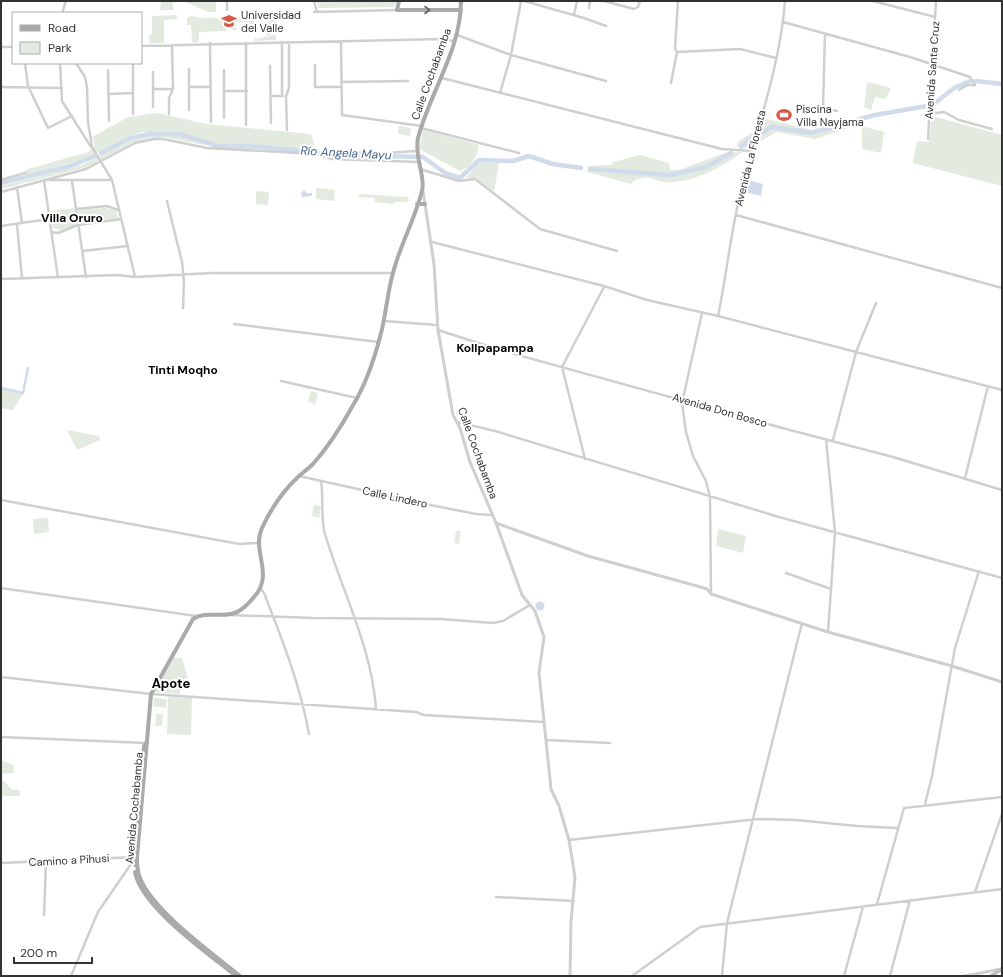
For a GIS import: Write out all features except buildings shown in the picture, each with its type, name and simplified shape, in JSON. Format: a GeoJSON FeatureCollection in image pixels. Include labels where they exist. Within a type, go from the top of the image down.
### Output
{"type":"FeatureCollection","features":[{"type":"Feature","properties":{"kind":"main road"},"geometry":{"type":"LineString","coordinates":[[399,1],[397,10],[461,10]]}},
{"type":"Feature","properties":{"kind":"main road","name":"Calle Cochabamba"},"geometry":{"type":"LineString","coordinates":[[423,189],[417,156],[421,127],[442,78],[457,35],[461,1]]}},
{"type":"Feature","properties":{"kind":"main road"},"geometry":{"type":"LineString","coordinates":[[196,616],[203,614],[230,614],[243,608],[261,589],[263,567],[258,543],[261,529],[288,488],[313,464],[327,445],[357,398],[378,342],[384,321],[393,273],[423,189]]}},
{"type":"Feature","properties":{"kind":"main road"},"geometry":{"type":"LineString","coordinates":[[417,204],[425,204]]}},
{"type":"Feature","properties":{"kind":"main road","name":"Avenida Cochabamba"},"geometry":{"type":"LineString","coordinates":[[196,616],[191,621],[151,694],[147,743],[144,746],[144,771],[136,863],[140,886],[163,915],[236,976]]}},
{"type":"Feature","properties":{"kind":"main road","name":"Avenida Cochabamba"},"geometry":{"type":"LineString","coordinates":[[136,863],[142,883],[165,912],[240,976]]}},
{"type":"Feature","properties":{"kind":"main road"},"geometry":{"type":"LineString","coordinates":[[991,976],[1002,969]]}},
{"type":"Feature","properties":{"kind":"street"},"geometry":{"type":"LineString","coordinates":[[62,12],[66,1]]}},
{"type":"Feature","properties":{"kind":"street"},"geometry":{"type":"LineString","coordinates":[[227,1],[227,10]]}},
{"type":"Feature","properties":{"kind":"street"},"geometry":{"type":"LineString","coordinates":[[314,1],[315,13],[397,10]]}},
{"type":"Feature","properties":{"kind":"street"},"geometry":{"type":"LineString","coordinates":[[500,93],[511,55],[520,1]]}},
{"type":"Feature","properties":{"kind":"street"},"geometry":{"type":"LineString","coordinates":[[524,1],[606,26]]}},
{"type":"Feature","properties":{"kind":"street"},"geometry":{"type":"LineString","coordinates":[[574,15],[577,1]]}},
{"type":"Feature","properties":{"kind":"street"},"geometry":{"type":"LineString","coordinates":[[589,8],[590,1]]}},
{"type":"Feature","properties":{"kind":"street"},"geometry":{"type":"LineString","coordinates":[[604,1],[634,9],[638,7],[640,1]]}},
{"type":"Feature","properties":{"kind":"street"},"geometry":{"type":"LineString","coordinates":[[671,83],[677,52],[675,48],[678,1]]}},
{"type":"Feature","properties":{"kind":"street","name":"Avenida La Floresta"},"geometry":{"type":"LineString","coordinates":[[718,316],[736,216],[784,22],[785,1]]}},
{"type":"Feature","properties":{"kind":"street"},"geometry":{"type":"LineString","coordinates":[[873,1],[935,17]]}},
{"type":"Feature","properties":{"kind":"street","name":"Avenida Santa Cruz"},"geometry":{"type":"LineString","coordinates":[[928,139],[936,1]]}},
{"type":"Feature","properties":{"kind":"street"},"geometry":{"type":"LineString","coordinates":[[784,22],[933,64],[970,77],[975,85],[967,85],[959,90]]}},
{"type":"Feature","properties":{"kind":"street"},"geometry":{"type":"LineString","coordinates":[[824,34],[823,108],[837,111]]}},
{"type":"Feature","properties":{"kind":"street"},"geometry":{"type":"LineString","coordinates":[[457,35],[511,55],[606,81]]}},
{"type":"Feature","properties":{"kind":"street"},"geometry":{"type":"LineString","coordinates":[[142,46],[210,43],[441,39],[454,41]]}},
{"type":"Feature","properties":{"kind":"street"},"geometry":{"type":"LineString","coordinates":[[341,41],[342,115],[421,127],[519,153]]}},
{"type":"Feature","properties":{"kind":"street"},"geometry":{"type":"LineString","coordinates":[[282,42],[284,96],[288,130]]}},
{"type":"Feature","properties":{"kind":"street"},"geometry":{"type":"LineString","coordinates":[[284,96],[289,88],[289,42]]}},
{"type":"Feature","properties":{"kind":"street"},"geometry":{"type":"LineString","coordinates":[[210,43],[211,122]]}},
{"type":"Feature","properties":{"kind":"street"},"geometry":{"type":"LineString","coordinates":[[246,43],[246,126]]}},
{"type":"Feature","properties":{"kind":"street"},"geometry":{"type":"LineString","coordinates":[[169,114],[169,98],[173,89],[172,44]]}},
{"type":"Feature","properties":{"kind":"street"},"geometry":{"type":"LineString","coordinates":[[1,47],[12,47]]}},
{"type":"Feature","properties":{"kind":"street"},"geometry":{"type":"LineString","coordinates":[[677,52],[740,49],[776,58]]}},
{"type":"Feature","properties":{"kind":"street"},"geometry":{"type":"LineString","coordinates":[[25,64],[28,86],[48,128],[72,116]]}},
{"type":"Feature","properties":{"kind":"street"},"geometry":{"type":"LineString","coordinates":[[60,64],[62,101],[112,180],[135,277]]}},
{"type":"Feature","properties":{"kind":"street"},"geometry":{"type":"LineString","coordinates":[[77,64],[85,78],[87,86],[88,122],[92,147]]}},
{"type":"Feature","properties":{"kind":"street"},"geometry":{"type":"LineString","coordinates":[[133,64],[133,114]]}},
{"type":"Feature","properties":{"kind":"street"},"geometry":{"type":"LineString","coordinates":[[315,65],[315,87],[342,87]]}},
{"type":"Feature","properties":{"kind":"street"},"geometry":{"type":"LineString","coordinates":[[270,66],[271,123]]}},
{"type":"Feature","properties":{"kind":"street"},"geometry":{"type":"LineString","coordinates":[[189,69],[189,110]]}},
{"type":"Feature","properties":{"kind":"street"},"geometry":{"type":"LineString","coordinates":[[108,70],[109,121]]}},
{"type":"Feature","properties":{"kind":"street"},"geometry":{"type":"LineString","coordinates":[[224,70],[224,118]]}},
{"type":"Feature","properties":{"kind":"street"},"geometry":{"type":"LineString","coordinates":[[153,72],[153,107]]}},
{"type":"Feature","properties":{"kind":"street"},"geometry":{"type":"LineString","coordinates":[[442,78],[722,149],[752,151]]}},
{"type":"Feature","properties":{"kind":"street"},"geometry":{"type":"LineString","coordinates":[[342,82],[408,81]]}},
{"type":"Feature","properties":{"kind":"street"},"geometry":{"type":"LineString","coordinates":[[1,87],[28,86],[62,88]]}},
{"type":"Feature","properties":{"kind":"street"},"geometry":{"type":"LineString","coordinates":[[189,87],[210,87]]}},
{"type":"Feature","properties":{"kind":"street"},"geometry":{"type":"LineString","coordinates":[[153,89],[173,89]]}},
{"type":"Feature","properties":{"kind":"street"},"geometry":{"type":"LineString","coordinates":[[224,91],[247,91]]}},
{"type":"Feature","properties":{"kind":"street"},"geometry":{"type":"LineString","coordinates":[[108,94],[133,93]]}},
{"type":"Feature","properties":{"kind":"street"},"geometry":{"type":"LineString","coordinates":[[270,96],[284,96]]}},
{"type":"Feature","properties":{"kind":"street"},"geometry":{"type":"LineString","coordinates":[[929,114],[944,112],[959,120],[992,129]]}},
{"type":"Feature","properties":{"kind":"street"},"geometry":{"type":"LineString","coordinates":[[1,192],[86,169],[135,143],[162,139],[207,148],[317,154],[332,159],[417,156]]}},
{"type":"Feature","properties":{"kind":"street"},"geometry":{"type":"LineString","coordinates":[[338,152],[385,153],[417,156]]}},
{"type":"Feature","properties":{"kind":"street"},"geometry":{"type":"LineString","coordinates":[[419,169],[459,181],[475,179],[540,229],[617,251]]}},
{"type":"Feature","properties":{"kind":"street"},"geometry":{"type":"LineString","coordinates":[[1,180],[26,173]]}},
{"type":"Feature","properties":{"kind":"street"},"geometry":{"type":"LineString","coordinates":[[44,180],[112,180]]}},
{"type":"Feature","properties":{"kind":"street"},"geometry":{"type":"LineString","coordinates":[[44,180],[58,278]]}},
{"type":"Feature","properties":{"kind":"street"},"geometry":{"type":"LineString","coordinates":[[72,181],[86,277]]}},
{"type":"Feature","properties":{"kind":"street"},"geometry":{"type":"LineString","coordinates":[[17,187],[22,223]]}},
{"type":"Feature","properties":{"kind":"street","name":"Calle Cochabamba"},"geometry":{"type":"LineString","coordinates":[[423,189],[432,242],[436,285],[437,325],[453,415],[457,422],[470,462],[496,523],[522,595],[538,615],[544,637],[539,673],[551,789],[559,806],[569,840],[575,877],[571,922],[570,976]]}},
{"type":"Feature","properties":{"kind":"street"},"geometry":{"type":"LineString","coordinates":[[168,200],[184,275],[183,308]]}},
{"type":"Feature","properties":{"kind":"street"},"geometry":{"type":"LineString","coordinates":[[76,209],[107,206],[118,210]]}},
{"type":"Feature","properties":{"kind":"street"},"geometry":{"type":"LineString","coordinates":[[736,216],[1002,288]]}},
{"type":"Feature","properties":{"kind":"street"},"geometry":{"type":"LineString","coordinates":[[1,226],[49,219]]}},
{"type":"Feature","properties":{"kind":"street"},"geometry":{"type":"LineString","coordinates":[[51,232],[58,233],[78,225],[121,219]]}},
{"type":"Feature","properties":{"kind":"street"},"geometry":{"type":"LineString","coordinates":[[17,224],[22,279]]}},
{"type":"Feature","properties":{"kind":"street"},"geometry":{"type":"LineString","coordinates":[[432,242],[604,286],[647,300],[718,316],[1002,390]]}},
{"type":"Feature","properties":{"kind":"street"},"geometry":{"type":"LineString","coordinates":[[82,251],[128,246]]}},
{"type":"Feature","properties":{"kind":"street"},"geometry":{"type":"LineString","coordinates":[[1,279],[118,275],[135,277],[212,273],[393,273]]}},
{"type":"Feature","properties":{"kind":"street"},"geometry":{"type":"LineString","coordinates":[[585,459],[562,367],[604,286]]}},
{"type":"Feature","properties":{"kind":"street"},"geometry":{"type":"LineString","coordinates":[[833,440],[856,352],[876,303]]}},
{"type":"Feature","properties":{"kind":"street"},"geometry":{"type":"LineString","coordinates":[[702,313],[682,399],[686,432],[694,456],[706,481],[710,497],[711,594]]}},
{"type":"Feature","properties":{"kind":"street"},"geometry":{"type":"LineString","coordinates":[[384,321],[437,325]]}},
{"type":"Feature","properties":{"kind":"street"},"geometry":{"type":"LineString","coordinates":[[234,324],[378,342]]}},
{"type":"Feature","properties":{"kind":"street","name":"Avenida Don Bosco"},"geometry":{"type":"LineString","coordinates":[[438,330],[500,350],[682,399],[826,440],[833,440],[1002,490]]}},
{"type":"Feature","properties":{"kind":"street"},"geometry":{"type":"LineString","coordinates":[[281,381],[357,398]]}},
{"type":"Feature","properties":{"kind":"street"},"geometry":{"type":"LineString","coordinates":[[965,478],[988,386]]}},
{"type":"Feature","properties":{"kind":"street"},"geometry":{"type":"LineString","coordinates":[[457,422],[495,431],[710,497],[1002,578]]}},
{"type":"Feature","properties":{"kind":"street"},"geometry":{"type":"LineString","coordinates":[[826,440],[835,532],[828,632]]}},
{"type":"Feature","properties":{"kind":"street","name":"Calle Lindero"},"geometry":{"type":"LineString","coordinates":[[299,476],[321,482],[476,514],[492,515]]}},
{"type":"Feature","properties":{"kind":"street"},"geometry":{"type":"LineString","coordinates":[[321,482],[324,532],[355,619],[373,689],[376,709]]}},
{"type":"Feature","properties":{"kind":"street"},"geometry":{"type":"LineString","coordinates":[[1,500],[239,544],[258,543]]}},
{"type":"Feature","properties":{"kind":"street"},"geometry":{"type":"LineString","coordinates":[[496,523],[588,556],[702,588],[711,594],[828,632],[952,666],[1002,682]]}},
{"type":"Feature","properties":{"kind":"street"},"geometry":{"type":"LineString","coordinates":[[925,804],[932,776],[952,666],[963,620],[979,571]]}},
{"type":"Feature","properties":{"kind":"street"},"geometry":{"type":"LineString","coordinates":[[786,573],[831,589]]}},
{"type":"Feature","properties":{"kind":"street"},"geometry":{"type":"LineString","coordinates":[[1,588],[196,616]]}},
{"type":"Feature","properties":{"kind":"street"},"geometry":{"type":"LineString","coordinates":[[261,589],[264,593],[292,666],[304,705],[309,734]]}},
{"type":"Feature","properties":{"kind":"street"},"geometry":{"type":"LineString","coordinates":[[230,614],[355,619],[441,619],[493,623],[503,621],[530,605]]}},
{"type":"Feature","properties":{"kind":"street"},"geometry":{"type":"LineString","coordinates":[[722,976],[727,923],[754,820],[771,742],[802,623]]}},
{"type":"Feature","properties":{"kind":"street"},"geometry":{"type":"LineString","coordinates":[[1,677],[151,694],[416,712],[424,715],[544,722]]}},
{"type":"Feature","properties":{"kind":"street"},"geometry":{"type":"LineString","coordinates":[[1,737],[147,743]]}},
{"type":"Feature","properties":{"kind":"street"},"geometry":{"type":"LineString","coordinates":[[546,740],[610,743]]}},
{"type":"Feature","properties":{"kind":"street"},"geometry":{"type":"LineString","coordinates":[[877,904],[897,828],[904,808],[925,804],[1002,797]]}},
{"type":"Feature","properties":{"kind":"street"},"geometry":{"type":"LineString","coordinates":[[975,892],[1002,814]]}},
{"type":"Feature","properties":{"kind":"street"},"geometry":{"type":"LineString","coordinates":[[569,840],[754,820],[796,820],[897,828]]}},
{"type":"Feature","properties":{"kind":"street","name":"Camino a Pihusi"},"geometry":{"type":"LineString","coordinates":[[1,863],[136,857]]}},
{"type":"Feature","properties":{"kind":"street"},"geometry":{"type":"LineString","coordinates":[[44,914],[46,862]]}},
{"type":"Feature","properties":{"kind":"street"},"geometry":{"type":"LineString","coordinates":[[71,976],[98,912],[131,864],[136,863]]}},
{"type":"Feature","properties":{"kind":"street"},"geometry":{"type":"LineString","coordinates":[[632,976],[700,927],[1002,889]]}},
{"type":"Feature","properties":{"kind":"street"},"geometry":{"type":"LineString","coordinates":[[496,897],[574,901]]}},
{"type":"Feature","properties":{"kind":"street"},"geometry":{"type":"LineString","coordinates":[[890,976],[910,900]]}},
{"type":"Feature","properties":{"kind":"street"},"geometry":{"type":"LineString","coordinates":[[844,976],[863,906]]}},
{"type":"Feature","properties":{"kind":"street"},"geometry":{"type":"LineString","coordinates":[[965,976],[1002,969]]}},
{"type":"Feature","properties":{"kind":"green space"},"geometry":{"type":"Polygon","coordinates":[[[172,1],[174,10],[160,10],[161,2],[172,1]]]}},
{"type":"Feature","properties":{"kind":"green space"},"geometry":{"type":"Polygon","coordinates":[[[183,1],[216,1],[216,12],[208,12],[183,1]]]}},
{"type":"Feature","properties":{"kind":"green space"},"geometry":{"type":"Polygon","coordinates":[[[317,1],[396,1],[395,6],[393,7],[318,8],[317,1]]]}},
{"type":"Feature","properties":{"kind":"green space"},"geometry":{"type":"Polygon","coordinates":[[[177,15],[177,19],[164,20],[164,43],[149,43],[149,36],[152,33],[152,16],[177,15]]]}},
{"type":"Feature","properties":{"kind":"green space"},"geometry":{"type":"Polygon","coordinates":[[[191,16],[202,18],[273,16],[273,20],[276,20],[276,33],[266,36],[266,28],[269,28],[269,20],[254,20],[254,30],[247,30],[247,22],[236,22],[236,31],[227,27],[226,31],[199,32],[199,42],[192,42],[191,25],[187,25],[187,18],[191,16]]]}},
{"type":"Feature","properties":{"kind":"green space"},"geometry":{"type":"Polygon","coordinates":[[[276,35],[276,40],[254,41],[254,39],[276,35]]]}},
{"type":"Feature","properties":{"kind":"green space"},"geometry":{"type":"Polygon","coordinates":[[[867,82],[891,88],[886,99],[875,97],[871,110],[864,107],[867,82]]]}},
{"type":"Feature","properties":{"kind":"green space"},"geometry":{"type":"Polygon","coordinates":[[[157,113],[207,124],[311,134],[316,150],[224,145],[211,143],[179,132],[142,132],[129,136],[83,160],[52,168],[34,175],[25,175],[25,170],[88,152],[95,146],[92,137],[128,117],[157,113]]]}},
{"type":"Feature","properties":{"kind":"green space"},"geometry":{"type":"Polygon","coordinates":[[[932,116],[1002,135],[1002,186],[913,163],[917,141],[929,142],[932,116]]]}},
{"type":"Feature","properties":{"kind":"green space"},"geometry":{"type":"Polygon","coordinates":[[[763,118],[812,130],[853,118],[848,128],[815,139],[777,132],[756,144],[763,118]]]}},
{"type":"Feature","properties":{"kind":"green space"},"geometry":{"type":"Polygon","coordinates":[[[399,126],[411,128],[410,136],[398,134],[399,126]]]}},
{"type":"Feature","properties":{"kind":"green space"},"geometry":{"type":"Polygon","coordinates":[[[862,126],[884,132],[881,153],[862,149],[862,126]]]}},
{"type":"Feature","properties":{"kind":"green space"},"geometry":{"type":"Polygon","coordinates":[[[423,130],[479,145],[477,155],[468,167],[460,171],[419,149],[423,130]]]}},
{"type":"Feature","properties":{"kind":"green space"},"geometry":{"type":"Polygon","coordinates":[[[755,131],[752,145],[746,148],[736,146],[740,140],[755,131]]]}},
{"type":"Feature","properties":{"kind":"green space"},"geometry":{"type":"Polygon","coordinates":[[[150,136],[178,136],[209,146],[164,137],[134,142],[87,167],[1,189],[1,186],[80,166],[129,141],[150,136]]]}},
{"type":"Feature","properties":{"kind":"green space"},"geometry":{"type":"Polygon","coordinates":[[[742,152],[705,174],[684,181],[662,182],[647,178],[635,180],[631,184],[587,172],[589,166],[611,165],[613,162],[640,155],[669,163],[670,170],[679,170],[725,153],[742,152]]]}},
{"type":"Feature","properties":{"kind":"green space"},"geometry":{"type":"Polygon","coordinates":[[[478,163],[499,163],[494,192],[476,178],[466,178],[478,163]]]}},
{"type":"Feature","properties":{"kind":"green space"},"geometry":{"type":"Polygon","coordinates":[[[316,188],[335,190],[334,201],[316,199],[316,188]]]}},
{"type":"Feature","properties":{"kind":"green space"},"geometry":{"type":"Polygon","coordinates":[[[256,191],[269,192],[268,205],[256,204],[256,191]]]}},
{"type":"Feature","properties":{"kind":"green space"},"geometry":{"type":"Polygon","coordinates":[[[360,194],[407,197],[409,199],[408,202],[395,202],[393,204],[375,202],[375,198],[357,197],[360,194]]]}},
{"type":"Feature","properties":{"kind":"green space"},"geometry":{"type":"Polygon","coordinates":[[[74,208],[77,225],[61,230],[53,228],[51,211],[74,208]]]}},
{"type":"Feature","properties":{"kind":"green space"},"geometry":{"type":"Polygon","coordinates":[[[106,208],[116,211],[118,218],[79,223],[78,210],[106,208]]]}},
{"type":"Feature","properties":{"kind":"green space"},"geometry":{"type":"Polygon","coordinates":[[[1,388],[23,394],[13,410],[1,408],[1,388]]]}},
{"type":"Feature","properties":{"kind":"green space"},"geometry":{"type":"Polygon","coordinates":[[[311,391],[318,393],[315,404],[308,402],[311,391]]]}},
{"type":"Feature","properties":{"kind":"green space"},"geometry":{"type":"Polygon","coordinates":[[[67,430],[99,436],[100,440],[77,450],[67,430]]]}},
{"type":"Feature","properties":{"kind":"green space"},"geometry":{"type":"Polygon","coordinates":[[[314,505],[321,506],[319,518],[312,516],[314,505]]]}},
{"type":"Feature","properties":{"kind":"green space"},"geometry":{"type":"Polygon","coordinates":[[[48,518],[49,532],[34,534],[33,519],[48,518]]]}},
{"type":"Feature","properties":{"kind":"green space"},"geometry":{"type":"Polygon","coordinates":[[[718,529],[746,536],[743,553],[716,546],[718,529]]]}},
{"type":"Feature","properties":{"kind":"green space"},"geometry":{"type":"Polygon","coordinates":[[[456,531],[461,531],[459,544],[454,543],[456,531]]]}},
{"type":"Feature","properties":{"kind":"green space"},"geometry":{"type":"Polygon","coordinates":[[[172,657],[182,658],[188,678],[180,680],[180,694],[153,692],[172,657]]]}},
{"type":"Feature","properties":{"kind":"green space"},"geometry":{"type":"Polygon","coordinates":[[[168,697],[192,698],[191,735],[167,734],[168,697]]]}},
{"type":"Feature","properties":{"kind":"green space"},"geometry":{"type":"Polygon","coordinates":[[[154,698],[167,699],[166,708],[153,706],[154,698]]]}},
{"type":"Feature","properties":{"kind":"green space"},"geometry":{"type":"Polygon","coordinates":[[[156,714],[163,714],[162,726],[155,726],[156,714]]]}},
{"type":"Feature","properties":{"kind":"green space"},"geometry":{"type":"Polygon","coordinates":[[[1,760],[13,765],[14,773],[1,774],[1,760]]]}},
{"type":"Feature","properties":{"kind":"green space"},"geometry":{"type":"Polygon","coordinates":[[[1,778],[12,790],[19,790],[20,796],[3,796],[1,794],[1,778]]]}},
{"type":"Feature","properties":{"kind":"water"},"geometry":{"type":"Polygon","coordinates":[[[747,180],[763,184],[761,196],[744,192],[747,180]]]}},
{"type":"Feature","properties":{"kind":"water"},"geometry":{"type":"Polygon","coordinates":[[[304,190],[307,193],[312,193],[312,196],[302,197],[301,193],[304,190]]]}},
{"type":"Feature","properties":{"kind":"water"},"geometry":{"type":"Polygon","coordinates":[[[540,601],[545,606],[540,611],[535,606],[540,601]]]}},
{"type":"Feature","properties":{"kind":"waterway","name":"Río Angela Mayu"},"geometry":{"type":"LineString","coordinates":[[934,104],[954,88],[970,81]]}},
{"type":"Feature","properties":{"kind":"waterway","name":"Río Angela Mayu"},"geometry":{"type":"LineString","coordinates":[[976,81],[1002,84]]}},
{"type":"Feature","properties":{"kind":"waterway","name":"Río Angela Mayu"},"geometry":{"type":"LineString","coordinates":[[760,134],[772,127],[811,133],[875,115],[927,106]]}},
{"type":"Feature","properties":{"kind":"waterway","name":"Río Angela Mayu"},"geometry":{"type":"LineString","coordinates":[[101,153],[130,138],[150,134],[179,134],[218,146],[263,147],[339,155],[423,157],[445,173],[460,178],[479,160],[513,161],[529,156],[553,164],[581,168]]}},
{"type":"Feature","properties":{"kind":"waterway","name":"Río Angela Mayu"},"geometry":{"type":"LineString","coordinates":[[741,147],[749,140]]}},
{"type":"Feature","properties":{"kind":"waterway","name":"Río Angela Mayu"},"geometry":{"type":"LineString","coordinates":[[590,169],[670,175],[706,167],[731,153]]}},
{"type":"Feature","properties":{"kind":"waterway","name":"Río Angela Mayu"},"geometry":{"type":"LineString","coordinates":[[1,183],[71,166],[95,156]]}},
{"type":"Feature","properties":{"kind":"waterway"},"geometry":{"type":"LineString","coordinates":[[1,388],[23,393],[28,368]]}},
{"type":"Feature","properties":{"kind":"place","name":"Universidad del Valle"},"geometry":{"type":"Point","coordinates":[229,21]}},
{"type":"Feature","properties":{"kind":"place","name":"Piscina Villa Nayjama"},"geometry":{"type":"Point","coordinates":[784,115]}},
{"type":"Feature","properties":{"kind":"district","name":"Villa Oruro"},"geometry":{"type":"Point","coordinates":[72,218]}},
{"type":"Feature","properties":{"kind":"district","name":"Kollpapampa"},"geometry":{"type":"Point","coordinates":[495,348]}},
{"type":"Feature","properties":{"kind":"district","name":"Tinti Moqho"},"geometry":{"type":"Point","coordinates":[183,370]}},
{"type":"Feature","properties":{"kind":"district","name":"Apote"},"geometry":{"type":"Point","coordinates":[171,683]}}]}
